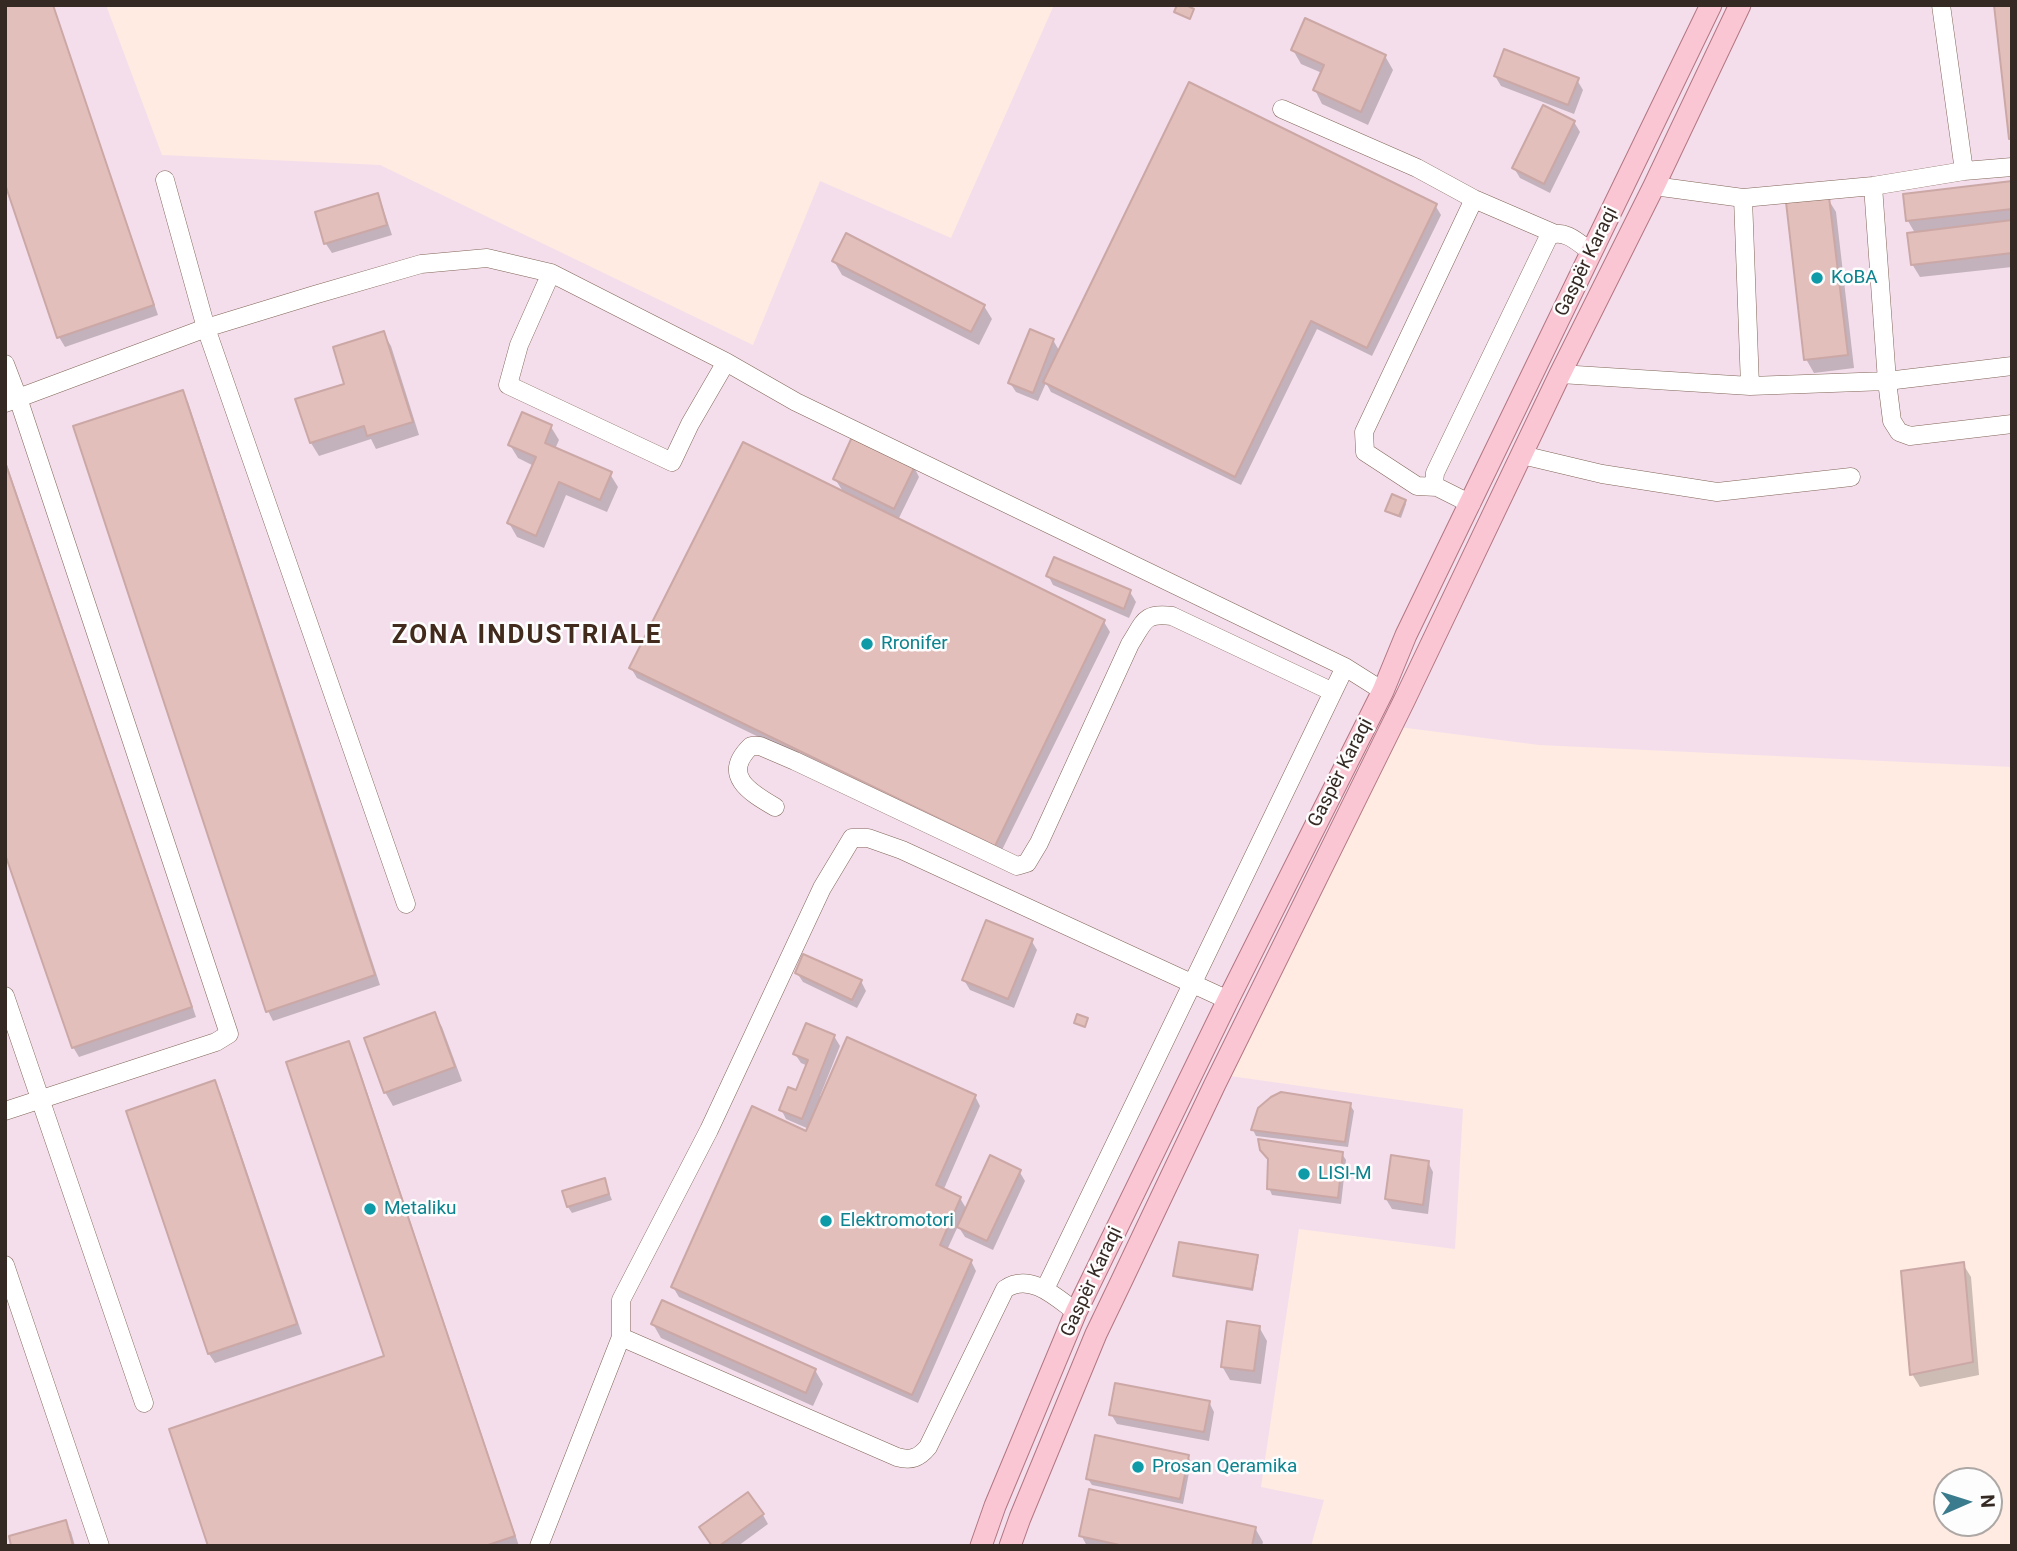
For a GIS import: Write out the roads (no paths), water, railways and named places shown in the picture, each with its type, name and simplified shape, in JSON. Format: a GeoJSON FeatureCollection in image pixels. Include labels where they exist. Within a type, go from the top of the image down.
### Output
{"type":"FeatureCollection","features":[{"type":"Feature","properties":{"kind":"main road","name":"Gaspër Karaqi"},"geometry":{"type":"LineString","coordinates":[[981,1546],[1076,1312],[1383,691],[1406,635],[1712,5]]}},
{"type":"Feature","properties":{"kind":"main road","name":"Gaspër Karaqi"},"geometry":{"type":"LineString","coordinates":[[1010,1546],[1096,1335],[1121,1282],[1740,5]]}},
{"type":"Feature","properties":{"kind":"street"},"geometry":{"type":"LineString","coordinates":[[1941,5],[1964,171]]}},
{"type":"Feature","properties":{"kind":"street"},"geometry":{"type":"LineString","coordinates":[[1282,109],[1417,168],[1474,199],[1553,233],[1562,233],[1591,251]]}},
{"type":"Feature","properties":{"kind":"street"},"geometry":{"type":"LineString","coordinates":[[1654,186],[1743,198],[1873,186],[1964,171],[2012,167]]}},
{"type":"Feature","properties":{"kind":"street"},"geometry":{"type":"LineString","coordinates":[[165,180],[206,327],[406,904]]}},
{"type":"Feature","properties":{"kind":"street"},"geometry":{"type":"LineString","coordinates":[[1873,186],[1892,421],[1899,432],[1910,436],[2012,424]]}},
{"type":"Feature","properties":{"kind":"street"},"geometry":{"type":"LineString","coordinates":[[1743,198],[1750,386]]}},
{"type":"Feature","properties":{"kind":"street"},"geometry":{"type":"LineString","coordinates":[[1471,504],[1437,487],[1418,486],[1365,452],[1364,432],[1474,199]]}},
{"type":"Feature","properties":{"kind":"street"},"geometry":{"type":"LineString","coordinates":[[1437,487],[1434,483],[1435,473],[1547,240],[1553,233]]}},
{"type":"Feature","properties":{"kind":"street"},"geometry":{"type":"LineString","coordinates":[[12,400],[206,327],[421,264],[487,258],[551,273],[726,362],[796,402],[1345,667],[1383,691]]}},
{"type":"Feature","properties":{"kind":"street"},"geometry":{"type":"LineString","coordinates":[[551,273],[519,345],[508,385],[672,462],[690,424],[726,362]]}},
{"type":"Feature","properties":{"kind":"street"},"geometry":{"type":"LineString","coordinates":[[5,364],[12,400],[229,1034],[216,1042],[5,1111]]}},
{"type":"Feature","properties":{"kind":"street"},"geometry":{"type":"LineString","coordinates":[[1560,374],[1750,386],[1887,381],[2012,366]]}},
{"type":"Feature","properties":{"kind":"street"},"geometry":{"type":"LineString","coordinates":[[1522,455],[1602,474],[1717,492],[1851,477]]}},
{"type":"Feature","properties":{"kind":"street"},"geometry":{"type":"LineString","coordinates":[[775,807],[757,797],[740,780],[736,769],[743,754],[751,746],[760,746],[795,761],[1017,866],[1027,863],[1039,843],[1130,644],[1147,618],[1157,614],[1171,616],[1333,692]]}},
{"type":"Feature","properties":{"kind":"street"},"geometry":{"type":"LineString","coordinates":[[1045,1289],[1345,667]]}},
{"type":"Feature","properties":{"kind":"street"},"geometry":{"type":"LineString","coordinates":[[540,1546],[621,1337],[621,1300],[709,1130],[822,888],[852,838],[868,838],[902,850],[1228,1000]]}},
{"type":"Feature","properties":{"kind":"street"},"geometry":{"type":"LineString","coordinates":[[5,996],[144,1403]]}},
{"type":"Feature","properties":{"kind":"street"},"geometry":{"type":"LineString","coordinates":[[5,1265],[100,1546]]}},
{"type":"Feature","properties":{"kind":"street"},"geometry":{"type":"LineString","coordinates":[[621,1337],[906,1460],[923,1454],[928,1447],[1005,1289],[1019,1282],[1027,1283],[1045,1289],[1076,1312]]}},
{"type":"Feature","properties":{"kind":"place","name":"KoBA"},"geometry":{"type":"Point","coordinates":[1817,278]}},
{"type":"Feature","properties":{"kind":"place","name":"Rronifer"},"geometry":{"type":"Point","coordinates":[867,644]}},
{"type":"Feature","properties":{"kind":"place","name":"LISI-M"},"geometry":{"type":"Point","coordinates":[1304,1174]}},
{"type":"Feature","properties":{"kind":"place","name":"Metaliku"},"geometry":{"type":"Point","coordinates":[370,1209]}},
{"type":"Feature","properties":{"kind":"place","name":"Elektromotori"},"geometry":{"type":"Point","coordinates":[826,1221]}},
{"type":"Feature","properties":{"kind":"place","name":"Prosan Qeramika"},"geometry":{"type":"Point","coordinates":[1138,1467]}},
{"type":"Feature","properties":{"kind":"district","name":"ZONA INDUSTRIALE"},"geometry":{"type":"Point","coordinates":[527,636]}}]}
